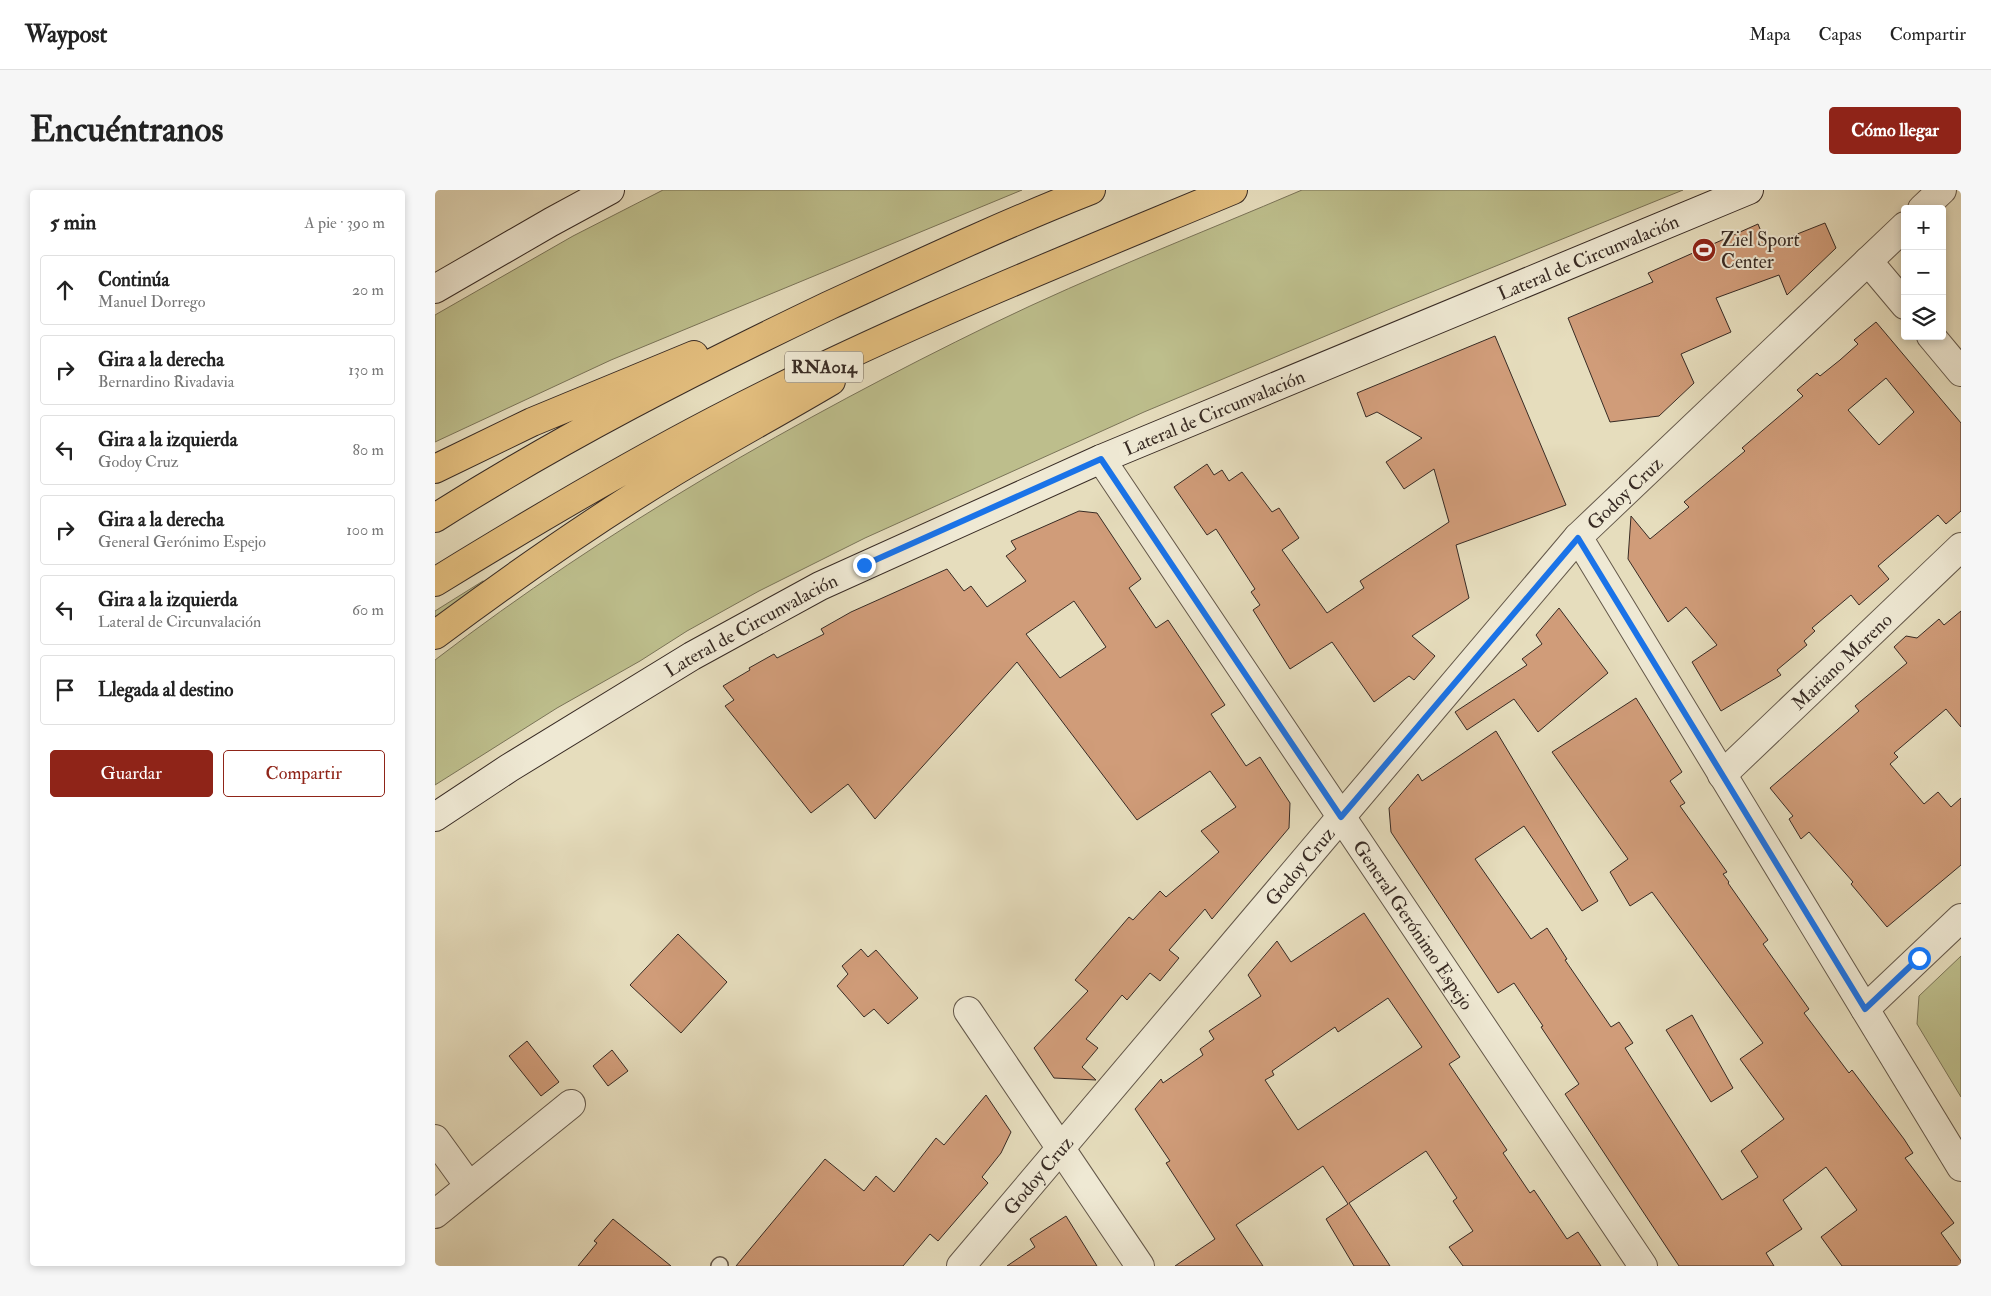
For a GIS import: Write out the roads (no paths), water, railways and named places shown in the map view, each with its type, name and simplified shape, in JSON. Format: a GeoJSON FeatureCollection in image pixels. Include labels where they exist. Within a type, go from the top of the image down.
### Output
{"type":"FeatureCollection","features":[{"type":"Feature","properties":{"kind":"highway","name":"RNA014"},"geometry":{"type":"LineString","coordinates":[[435,518],[531,460],[721,358],[895,275],[1091,190]]}},
{"type":"Feature","properties":{"kind":"highway","name":"RNA014"},"geometry":{"type":"LineString","coordinates":[[435,582],[564,504],[672,443],[796,380],[960,304],[1233,190]]}},
{"type":"Feature","properties":{"kind":"highway"},"geometry":{"type":"LineString","coordinates":[[435,469],[532,422],[646,374],[895,275]]}},
{"type":"Feature","properties":{"kind":"highway"},"geometry":{"type":"LineString","coordinates":[[435,635],[477,603],[581,531],[644,491],[960,304]]}},
{"type":"Feature","properties":{"kind":"street"},"geometry":{"type":"LineString","coordinates":[[435,288],[610,190]]}},
{"type":"Feature","properties":{"kind":"street","name":"Lateral de Circunvalación"},"geometry":{"type":"LineString","coordinates":[[435,817],[580,724],[692,656],[846,574],[1101,459],[1749,190]]}},
{"type":"Feature","properties":{"kind":"street"},"geometry":{"type":"LineString","coordinates":[[1927,205],[1942,190]]}},
{"type":"Feature","properties":{"kind":"street","name":"Godoy Cruz"},"geometry":{"type":"LineString","coordinates":[[961,1266],[1578,538],[1901,230]]}},
{"type":"Feature","properties":{"kind":"street"},"geometry":{"type":"LineString","coordinates":[[1868,261],[1901,300]]}},
{"type":"Feature","properties":{"kind":"street"},"geometry":{"type":"LineString","coordinates":[[1934,340],[1961,372]]}},
{"type":"Feature","properties":{"kind":"street","name":"General Gerónimo Espejo"},"geometry":{"type":"LineString","coordinates":[[1101,459],[1643,1266]]}},
{"type":"Feature","properties":{"kind":"street"},"geometry":{"type":"LineString","coordinates":[[1578,538],[1961,1167]]}},
{"type":"Feature","properties":{"kind":"street","name":"Mariano Moreno"},"geometry":{"type":"LineString","coordinates":[[1722,775],[1961,547]]}},
{"type":"Feature","properties":{"kind":"street"},"geometry":{"type":"LineString","coordinates":[[1865,1009],[1961,918]]}},
{"type":"Feature","properties":{"kind":"street"},"geometry":{"type":"LineString","coordinates":[[968,1011],[1139,1266]]}},
{"type":"Feature","properties":{"kind":"street"},"geometry":{"type":"LineString","coordinates":[[435,1214],[571,1104]]}},
{"type":"Feature","properties":{"kind":"street"},"geometry":{"type":"LineString","coordinates":[[435,1138],[469,1186]]}},
{"type":"Feature","properties":{"kind":"place","name":"Ziel Sport Center"},"geometry":{"type":"Point","coordinates":[1704,250]}}]}
